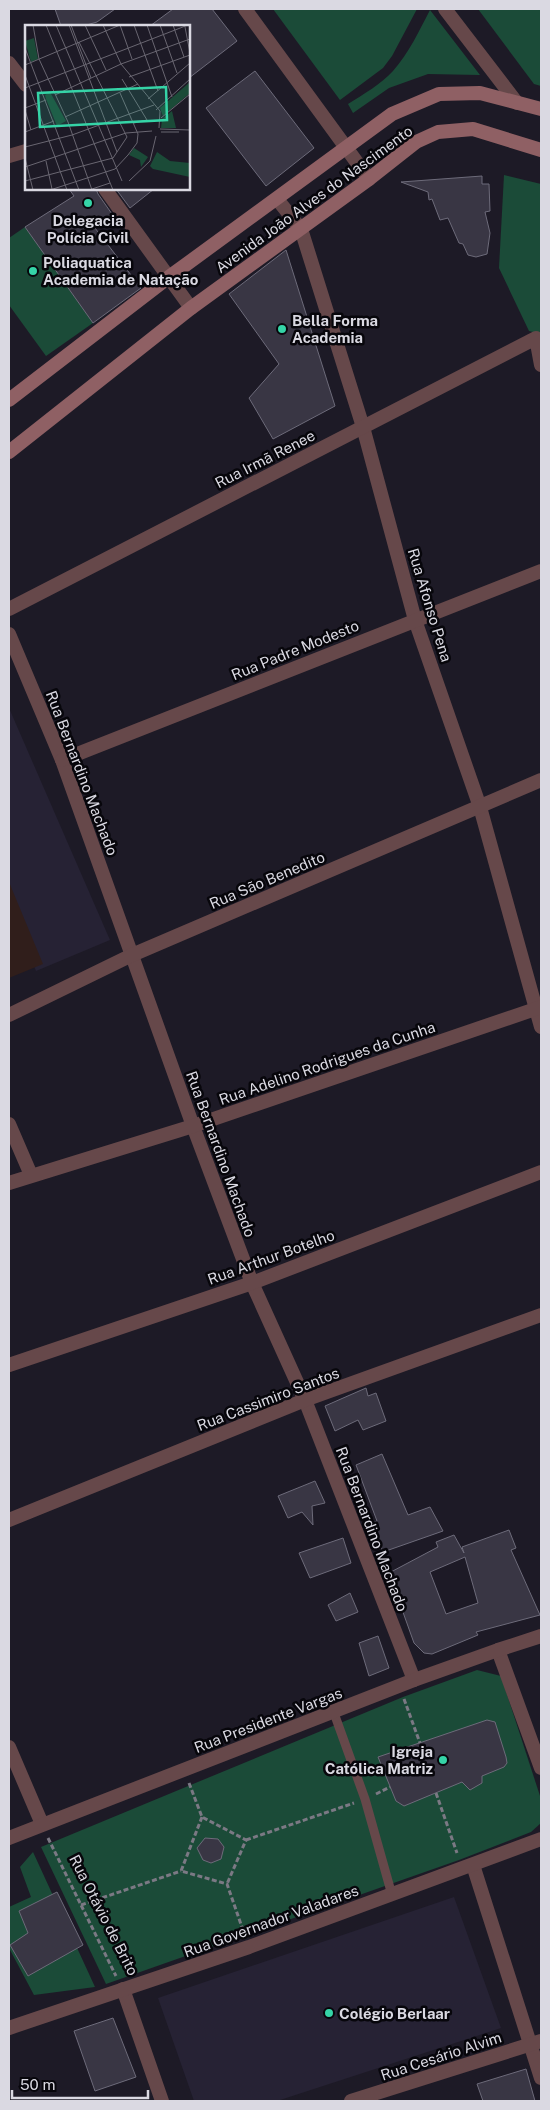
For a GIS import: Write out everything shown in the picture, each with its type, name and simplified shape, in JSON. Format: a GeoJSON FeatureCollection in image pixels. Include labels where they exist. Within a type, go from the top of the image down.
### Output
{"type":"FeatureCollection","features":[{"type":"Feature","properties":{"kind":"main road"},"geometry":{"type":"LineString","coordinates":[[9,400],[169,277],[392,114],[438,94],[480,93],[541,110]]}},
{"type":"Feature","properties":{"kind":"main road","name":"Avenida João Alves do Nascimento"},"geometry":{"type":"LineString","coordinates":[[9,452],[192,308],[369,179],[416,142],[438,132],[473,128],[541,150]]}},
{"type":"Feature","properties":{"kind":"street"},"geometry":{"type":"LineString","coordinates":[[245,9],[369,179]]}},
{"type":"Feature","properties":{"kind":"street"},"geometry":{"type":"LineString","coordinates":[[445,9],[517,103]]}},
{"type":"Feature","properties":{"kind":"street"},"geometry":{"type":"LineString","coordinates":[[9,63],[25,84]]}},
{"type":"Feature","properties":{"kind":"street"},"geometry":{"type":"LineString","coordinates":[[9,156],[25,151]]}},
{"type":"Feature","properties":{"kind":"street"},"geometry":{"type":"LineString","coordinates":[[106,190],[192,308]]}},
{"type":"Feature","properties":{"kind":"street","name":"Rua Afonso Pena"},"geometry":{"type":"LineString","coordinates":[[277,199],[301,229],[362,427],[415,620],[480,807],[538,1008],[541,1027]]}},
{"type":"Feature","properties":{"kind":"street","name":"Rua Irmã Renee"},"geometry":{"type":"LineString","coordinates":[[9,609],[536,338],[541,366]]}},
{"type":"Feature","properties":{"kind":"street","name":"Rua Padre Modesto"},"geometry":{"type":"LineString","coordinates":[[62,760],[541,571]]}},
{"type":"Feature","properties":{"kind":"street","name":"Rua Bernardino Machado"},"geometry":{"type":"LineString","coordinates":[[9,634],[62,760],[193,1126],[252,1283],[305,1400],[414,1680]]}},
{"type":"Feature","properties":{"kind":"street","name":"Rua São Benedito"},"geometry":{"type":"LineString","coordinates":[[9,1015],[132,955],[541,780]]}},
{"type":"Feature","properties":{"kind":"street","name":"Rua Adelino Rodrigues da Cunha"},"geometry":{"type":"LineString","coordinates":[[9,1183],[193,1126],[538,1008]]}},
{"type":"Feature","properties":{"kind":"street"},"geometry":{"type":"LineString","coordinates":[[9,1124],[31,1175]]}},
{"type":"Feature","properties":{"kind":"street","name":"Rua Arthur Botelho"},"geometry":{"type":"LineString","coordinates":[[9,1365],[252,1283],[541,1172]]}},
{"type":"Feature","properties":{"kind":"street","name":"Rua Cassimiro Santos"},"geometry":{"type":"LineString","coordinates":[[9,1520],[305,1400],[541,1315]]}},
{"type":"Feature","properties":{"kind":"street","name":"Rua Presidente Vargas"},"geometry":{"type":"LineString","coordinates":[[9,1838],[334,1713],[414,1680],[541,1636]]}},
{"type":"Feature","properties":{"kind":"street"},"geometry":{"type":"LineString","coordinates":[[498,1650],[541,1768]]}},
{"type":"Feature","properties":{"kind":"street"},"geometry":{"type":"LineString","coordinates":[[9,1747],[42,1824]]}},
{"type":"Feature","properties":{"kind":"street","name":"Rua Governador Valadares"},"geometry":{"type":"LineString","coordinates":[[9,2028],[249,1947],[541,1839]]}},
{"type":"Feature","properties":{"kind":"street"},"geometry":{"type":"LineString","coordinates":[[468,1867],[536,2043],[541,2078]]}},
{"type":"Feature","properties":{"kind":"street","name":"Rua Otávio de Brito"},"geometry":{"type":"LineString","coordinates":[[123,1989],[162,2101]]}},
{"type":"Feature","properties":{"kind":"street","name":"Rua Cesário Alvim"},"geometry":{"type":"LineString","coordinates":[[351,2101],[536,2043]]}},
{"type":"Feature","properties":{"kind":"lane"},"geometry":{"type":"LineString","coordinates":[[334,1713],[365,1799],[392,1895]]}},
{"type":"Feature","properties":{"kind":"path"},"geometry":{"type":"LineString","coordinates":[[399,1687],[420,1742]]}},
{"type":"Feature","properties":{"kind":"path"},"geometry":{"type":"LineString","coordinates":[[184,1770],[202,1817],[246,1840],[365,1799]]}},
{"type":"Feature","properties":{"kind":"path"},"geometry":{"type":"LineString","coordinates":[[436,1792],[468,1867]]}},
{"type":"Feature","properties":{"kind":"path"},"geometry":{"type":"LineString","coordinates":[[181,1871],[202,1817]]}},
{"type":"Feature","properties":{"kind":"path","name":"Rua Otávio de Brito"},"geometry":{"type":"LineString","coordinates":[[42,1824],[53,1851],[123,1989]]}},
{"type":"Feature","properties":{"kind":"path"},"geometry":{"type":"LineString","coordinates":[[246,1840],[227,1884],[249,1947]]}},
{"type":"Feature","properties":{"kind":"path"},"geometry":{"type":"LineString","coordinates":[[82,1905],[181,1871],[227,1884]]}},
{"type":"Feature","properties":{"kind":"shaded area"},"geometry":{"type":"Polygon","coordinates":[[[9,708],[110,940],[36,971],[9,906],[9,708]]]}},
{"type":"Feature","properties":{"kind":"shaded area"},"geometry":{"type":"Polygon","coordinates":[[[9,882],[43,964],[9,978],[9,882]]]}},
{"type":"Feature","properties":{"kind":"shaded area","name":"Colégio Berlaar"},"geometry":{"type":"Polygon","coordinates":[[[454,1897],[501,2028],[277,2101],[194,2101],[158,1998],[454,1897]]]}},
{"type":"Feature","properties":{"kind":"green space"},"geometry":{"type":"Polygon","coordinates":[[[273,9],[417,9],[392,56],[383,68],[340,100],[273,9]]]}},
{"type":"Feature","properties":{"kind":"green space"},"geometry":{"type":"Polygon","coordinates":[[[478,9],[541,9],[541,86],[534,84],[478,9]]]}},
{"type":"Feature","properties":{"kind":"green space"},"geometry":{"type":"Polygon","coordinates":[[[430,10],[480,75],[428,74],[389,88],[353,113],[348,104],[378,85],[393,71],[409,49],[430,10]]]}},
{"type":"Feature","properties":{"kind":"green space"},"geometry":{"type":"Polygon","coordinates":[[[504,175],[541,184],[541,334],[529,331],[499,268],[504,175]]]}},
{"type":"Feature","properties":{"kind":"green space","name":"Poliaquatica Academia de Natação"},"geometry":{"type":"Polygon","coordinates":[[[25,227],[93,323],[46,356],[9,305],[9,238],[25,227]]]}},
{"type":"Feature","properties":{"kind":"green space"},"geometry":{"type":"Polygon","coordinates":[[[477,1670],[501,1676],[541,1799],[541,1823],[531,1832],[459,1860],[106,1984],[41,1847],[403,1697],[477,1670]]]}},
{"type":"Feature","properties":{"kind":"green space"},"geometry":{"type":"Polygon","coordinates":[[[33,1852],[95,1987],[34,1995],[9,1948],[9,1907],[31,1897],[20,1867],[33,1852]]]}},
{"type":"Feature","properties":{"kind":"building"},"geometry":{"type":"Polygon","coordinates":[[[55,9],[115,9],[97,22],[86,25],[61,25],[55,9]]]}},
{"type":"Feature","properties":{"kind":"building"},"geometry":{"type":"Polygon","coordinates":[[[173,9],[212,9],[237,41],[190,77],[190,25],[151,25],[173,9]]]}},
{"type":"Feature","properties":{"kind":"building"},"geometry":{"type":"Polygon","coordinates":[[[255,71],[314,148],[266,186],[206,108],[255,71]]]}},
{"type":"Feature","properties":{"kind":"building"},"geometry":{"type":"Polygon","coordinates":[[[482,176],[482,184],[489,184],[490,211],[485,212],[490,233],[487,254],[476,257],[468,255],[463,244],[459,243],[448,218],[440,220],[432,199],[429,200],[428,192],[401,182],[482,176]]]}},
{"type":"Feature","properties":{"kind":"building"},"geometry":{"type":"Polygon","coordinates":[[[70,190],[96,190],[112,214],[95,228],[141,288],[93,323],[25,227],[74,196],[70,190]]]}},
{"type":"Feature","properties":{"kind":"building"},"geometry":{"type":"Polygon","coordinates":[[[117,190],[153,190],[130,208],[117,190]]]}},
{"type":"Feature","properties":{"kind":"building","name":"Bella Forma Academia"},"geometry":{"type":"Polygon","coordinates":[[[286,250],[335,406],[273,439],[249,398],[279,364],[229,294],[286,250]]]}},
{"type":"Feature","properties":{"kind":"building"},"geometry":{"type":"Polygon","coordinates":[[[366,1388],[368,1396],[376,1393],[386,1421],[363,1430],[358,1420],[335,1431],[325,1406],[366,1388]]]}},
{"type":"Feature","properties":{"kind":"building"},"geometry":{"type":"Polygon","coordinates":[[[382,1454],[408,1515],[430,1507],[443,1531],[383,1552],[370,1524],[377,1521],[356,1465],[382,1454]]]}},
{"type":"Feature","properties":{"kind":"building"},"geometry":{"type":"Polygon","coordinates":[[[315,1481],[325,1503],[312,1506],[313,1525],[302,1512],[288,1518],[278,1496],[315,1481]]]}},
{"type":"Feature","properties":{"kind":"building"},"geometry":{"type":"Polygon","coordinates":[[[509,1530],[516,1548],[511,1550],[540,1615],[476,1632],[478,1635],[432,1654],[424,1653],[414,1643],[389,1573],[438,1547],[436,1542],[454,1535],[464,1553],[462,1547],[509,1530]],[[465,1557],[430,1572],[446,1614],[478,1603],[465,1557]]]}},
{"type":"Feature","properties":{"kind":"building"},"geometry":{"type":"Polygon","coordinates":[[[343,1538],[351,1563],[310,1578],[299,1553],[343,1538]]]}},
{"type":"Feature","properties":{"kind":"building"},"geometry":{"type":"Polygon","coordinates":[[[350,1593],[358,1612],[336,1621],[328,1605],[350,1593]]]}},
{"type":"Feature","properties":{"kind":"building"},"geometry":{"type":"Polygon","coordinates":[[[378,1636],[389,1668],[369,1676],[359,1643],[378,1636]]]}},
{"type":"Feature","properties":{"kind":"building","name":"Igreja Católica Matriz"},"geometry":{"type":"Polygon","coordinates":[[[487,1720],[495,1722],[506,1757],[507,1763],[504,1767],[482,1776],[482,1783],[470,1790],[462,1782],[404,1806],[396,1801],[378,1757],[487,1720]]]}},
{"type":"Feature","properties":{"kind":"building"},"geometry":{"type":"Polygon","coordinates":[[[205,1838],[218,1839],[224,1847],[221,1859],[211,1863],[203,1860],[197,1848],[205,1838]]]}},
{"type":"Feature","properties":{"kind":"building"},"geometry":{"type":"Polygon","coordinates":[[[57,1892],[83,1945],[28,1976],[10,1945],[28,1933],[19,1911],[57,1892]]]}},
{"type":"Feature","properties":{"kind":"building"},"geometry":{"type":"Polygon","coordinates":[[[113,2018],[136,2077],[95,2091],[74,2031],[113,2018]]]}},
{"type":"Feature","properties":{"kind":"building"},"geometry":{"type":"Polygon","coordinates":[[[526,2069],[535,2101],[483,2101],[477,2084],[526,2069]]]}},
{"type":"Feature","properties":{"kind":"place","name":"Delegacia Polícia Civil"},"geometry":{"type":"Point","coordinates":[88,203]}},
{"type":"Feature","properties":{"kind":"place","name":"Poliaquatica Academia de Natação"},"geometry":{"type":"Point","coordinates":[33,271]}},
{"type":"Feature","properties":{"kind":"place","name":"Bella Forma Academia"},"geometry":{"type":"Point","coordinates":[282,329]}},
{"type":"Feature","properties":{"kind":"place","name":"Igreja Católica Matriz"},"geometry":{"type":"Point","coordinates":[443,1760]}},
{"type":"Feature","properties":{"kind":"place","name":"Colégio Berlaar"},"geometry":{"type":"Point","coordinates":[329,2013]}}]}
